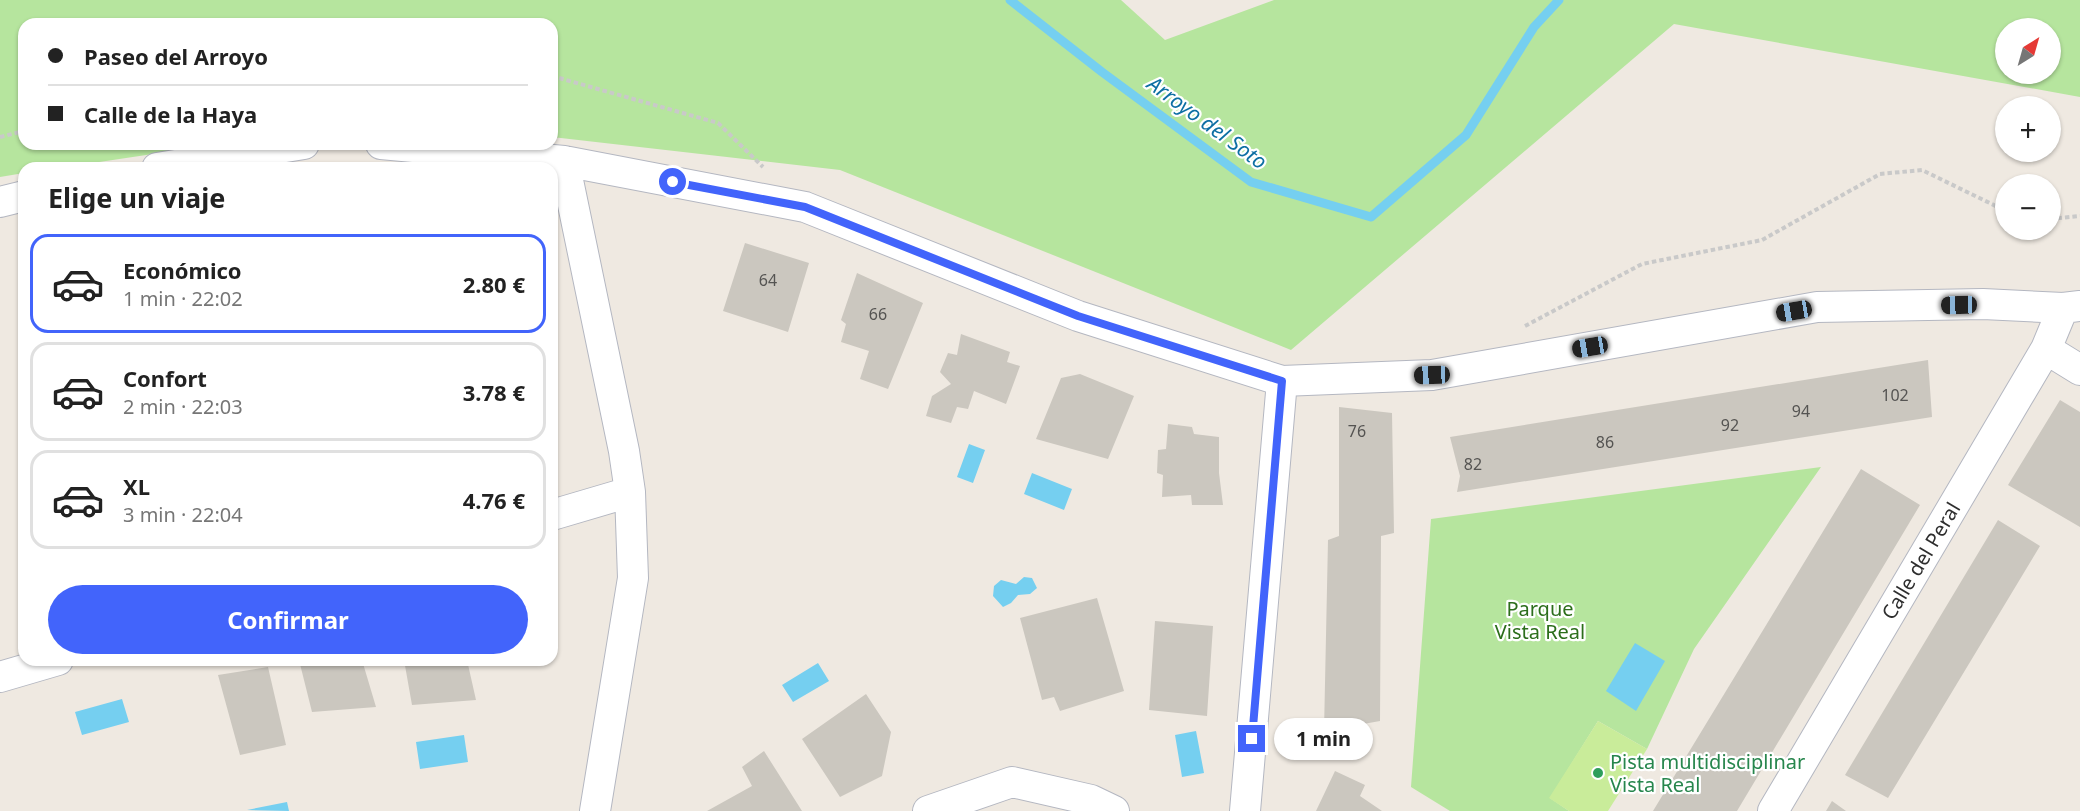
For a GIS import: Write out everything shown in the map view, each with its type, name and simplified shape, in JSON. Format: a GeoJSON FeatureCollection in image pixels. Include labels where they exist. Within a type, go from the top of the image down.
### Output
{"type":"FeatureCollection","features":[{"type":"Feature","properties":{"kind":"street"},"geometry":{"type":"LineString","coordinates":[[193,162],[267,150]]}},
{"type":"Feature","properties":{"kind":"street"},"geometry":{"type":"LineString","coordinates":[[446,150],[564,161],[805,207],[1078,316],[1282,381],[1432,375],[1817,307],[1983,304],[2071,307]]}},
{"type":"Feature","properties":{"kind":"street"},"geometry":{"type":"LineString","coordinates":[[564,161],[624,451],[630,492],[633,578],[595,811]]}},
{"type":"Feature","properties":{"kind":"street"},"geometry":{"type":"LineString","coordinates":[[0,201],[18,197]]}},
{"type":"Feature","properties":{"kind":"street","name":"Calle del Peral"},"geometry":{"type":"LineString","coordinates":[[1773,811],[2071,307]]}},
{"type":"Feature","properties":{"kind":"street"},"geometry":{"type":"LineString","coordinates":[[2046,349],[2080,370]]}},
{"type":"Feature","properties":{"kind":"street"},"geometry":{"type":"LineString","coordinates":[[1245,811],[1282,381]]}},
{"type":"Feature","properties":{"kind":"street"},"geometry":{"type":"LineString","coordinates":[[558,513],[630,492]]}},
{"type":"Feature","properties":{"kind":"street"},"geometry":{"type":"LineString","coordinates":[[0,677],[38,666]]}},
{"type":"Feature","properties":{"kind":"street"},"geometry":{"type":"LineString","coordinates":[[928,811],[1012,782],[1091,800],[1114,811]]}},
{"type":"Feature","properties":{"kind":"path"},"geometry":{"type":"LineString","coordinates":[[558,78],[718,123],[765,169]]}},
{"type":"Feature","properties":{"kind":"path"},"geometry":{"type":"LineString","coordinates":[[0,136],[18,132]]}},
{"type":"Feature","properties":{"kind":"path"},"geometry":{"type":"LineString","coordinates":[[1516,331],[1642,264],[1762,240],[1880,174],[1922,170],[1995,206]]}},
{"type":"Feature","properties":{"kind":"path"},"geometry":{"type":"LineString","coordinates":[[2061,218],[2080,216]]}},
{"type":"Feature","properties":{"kind":"green space"},"geometry":{"type":"Polygon","coordinates":[[[0,0],[1121,0],[1165,40],[1274,0],[2080,0],[2080,97],[2008,84],[2061,84],[2061,18],[1995,18],[1995,82],[1674,24],[1291,350],[840,170],[558,138],[558,18],[18,18],[18,150],[180,150],[99,162],[18,162],[18,174],[0,177],[0,0]]]}},
{"type":"Feature","properties":{"kind":"green space","name":"Parque Vista Real"},"geometry":{"type":"Polygon","coordinates":[[[1821,467],[1694,649],[1647,749],[1598,721],[1550,798],[1569,811],[1450,811],[1411,787],[1431,519],[1821,467]]]}},
{"type":"Feature","properties":{"kind":"green space","name":"Pista multidisciplinar Vista Real"},"geometry":{"type":"Polygon","coordinates":[[[1598,721],[1647,749],[1608,811],[1569,811],[1549,798],[1598,721]]]}},
{"type":"Feature","properties":{"kind":"water"},"geometry":{"type":"Polygon","coordinates":[[[969,444],[985,450],[973,483],[957,477],[969,444]]]}},
{"type":"Feature","properties":{"kind":"water"},"geometry":{"type":"Polygon","coordinates":[[[1032,473],[1072,489],[1064,510],[1024,494],[1032,473]]]}},
{"type":"Feature","properties":{"kind":"water"},"geometry":{"type":"Polygon","coordinates":[[[1024,577],[1032,578],[1037,588],[1030,594],[1018,595],[1011,603],[1003,607],[993,596],[994,586],[1001,580],[1016,584],[1024,577]]]}},
{"type":"Feature","properties":{"kind":"water"},"geometry":{"type":"Polygon","coordinates":[[[1635,643],[1665,661],[1636,711],[1606,691],[1635,643]]]}},
{"type":"Feature","properties":{"kind":"water"},"geometry":{"type":"Polygon","coordinates":[[[818,663],[829,681],[793,702],[782,685],[818,663]]]}},
{"type":"Feature","properties":{"kind":"water"},"geometry":{"type":"Polygon","coordinates":[[[122,699],[129,722],[82,735],[75,712],[122,699]]]}},
{"type":"Feature","properties":{"kind":"water"},"geometry":{"type":"Polygon","coordinates":[[[1196,731],[1204,773],[1182,777],[1175,735],[1196,731]]]}},
{"type":"Feature","properties":{"kind":"water"},"geometry":{"type":"Polygon","coordinates":[[[464,735],[468,762],[420,769],[416,742],[464,735]]]}},
{"type":"Feature","properties":{"kind":"water"},"geometry":{"type":"Polygon","coordinates":[[[287,802],[289,811],[247,810],[287,802]]]}},
{"type":"Feature","properties":{"kind":"building"},"geometry":{"type":"Polygon","coordinates":[[[745,243],[809,263],[788,332],[723,311],[745,243]]]}},
{"type":"Feature","properties":{"kind":"building"},"geometry":{"type":"Polygon","coordinates":[[[857,273],[923,303],[888,389],[860,379],[869,351],[841,342],[846,324],[841,320],[857,273]]]}},
{"type":"Feature","properties":{"kind":"building"},"geometry":{"type":"Polygon","coordinates":[[[961,334],[1010,352],[1007,362],[1020,366],[1006,404],[974,391],[968,409],[957,407],[951,423],[926,416],[932,396],[951,384],[940,372],[948,353],[957,355],[961,334]]]}},
{"type":"Feature","properties":{"kind":"building"},"geometry":{"type":"Polygon","coordinates":[[[1928,360],[1932,417],[1457,492],[1460,476],[1450,437],[1928,360]]]}},
{"type":"Feature","properties":{"kind":"building"},"geometry":{"type":"Polygon","coordinates":[[[1080,374],[1134,396],[1108,459],[1036,439],[1061,378],[1080,374]]]}},
{"type":"Feature","properties":{"kind":"building"},"geometry":{"type":"Polygon","coordinates":[[[2060,400],[2080,412],[2080,527],[2008,485],[2060,400]]]}},
{"type":"Feature","properties":{"kind":"building"},"geometry":{"type":"Polygon","coordinates":[[[1339,407],[1392,413],[1394,533],[1381,536],[1380,721],[1324,731],[1328,540],[1339,536],[1339,407]]]}},
{"type":"Feature","properties":{"kind":"building"},"geometry":{"type":"Polygon","coordinates":[[[1168,424],[1192,427],[1194,434],[1219,437],[1219,473],[1223,505],[1192,505],[1191,495],[1162,497],[1163,475],[1157,473],[1158,450],[1166,449],[1168,424]]]}},
{"type":"Feature","properties":{"kind":"building"},"geometry":{"type":"Polygon","coordinates":[[[1861,469],[1920,505],[1737,811],[1653,811],[1861,469]]]}},
{"type":"Feature","properties":{"kind":"building"},"geometry":{"type":"Polygon","coordinates":[[[1998,520],[2040,546],[1888,798],[1845,775],[1998,520]]]}},
{"type":"Feature","properties":{"kind":"building"},"geometry":{"type":"Polygon","coordinates":[[[1097,598],[1124,691],[1060,711],[1054,697],[1042,700],[1020,618],[1097,598]]]}},
{"type":"Feature","properties":{"kind":"building"},"geometry":{"type":"Polygon","coordinates":[[[1155,621],[1213,626],[1207,716],[1149,710],[1155,621]]]}},
{"type":"Feature","properties":{"kind":"building"},"geometry":{"type":"Polygon","coordinates":[[[300,666],[364,666],[376,707],[312,712],[300,666]]]}},
{"type":"Feature","properties":{"kind":"building"},"geometry":{"type":"Polygon","coordinates":[[[405,666],[468,666],[476,700],[412,705],[405,666]]]}},
{"type":"Feature","properties":{"kind":"building"},"geometry":{"type":"Polygon","coordinates":[[[268,667],[286,745],[240,755],[218,675],[268,667]]]}},
{"type":"Feature","properties":{"kind":"building"},"geometry":{"type":"Polygon","coordinates":[[[866,694],[891,732],[882,776],[840,797],[802,739],[866,694]]]}},
{"type":"Feature","properties":{"kind":"building"},"geometry":{"type":"Polygon","coordinates":[[[764,751],[802,811],[707,811],[752,786],[742,767],[764,751]]]}},
{"type":"Feature","properties":{"kind":"building"},"geometry":{"type":"Polygon","coordinates":[[[1335,771],[1365,785],[1360,796],[1382,811],[1316,811],[1335,771]]]}},
{"type":"Feature","properties":{"kind":"building"},"geometry":{"type":"Polygon","coordinates":[[[1832,801],[1846,811],[1826,811],[1832,801]]]}},
{"type":"Feature","properties":{"kind":"waterway","name":"Arroyo del Soto"},"geometry":{"type":"LineString","coordinates":[[1010,0],[1102,72],[1251,182],[1371,217],[1466,135],[1534,27],[1559,0]]}},
{"type":"Feature","properties":{"kind":"place","name":"Pista multidisciplinar Vista Real"},"geometry":{"type":"Point","coordinates":[1598,773]}},
{"type":"Feature","properties":{"kind":"route"},"geometry":{"type":"LineString","coordinates":[[673,182],[805,207],[1078,316],[1282,381],[1252,739]]}}]}
